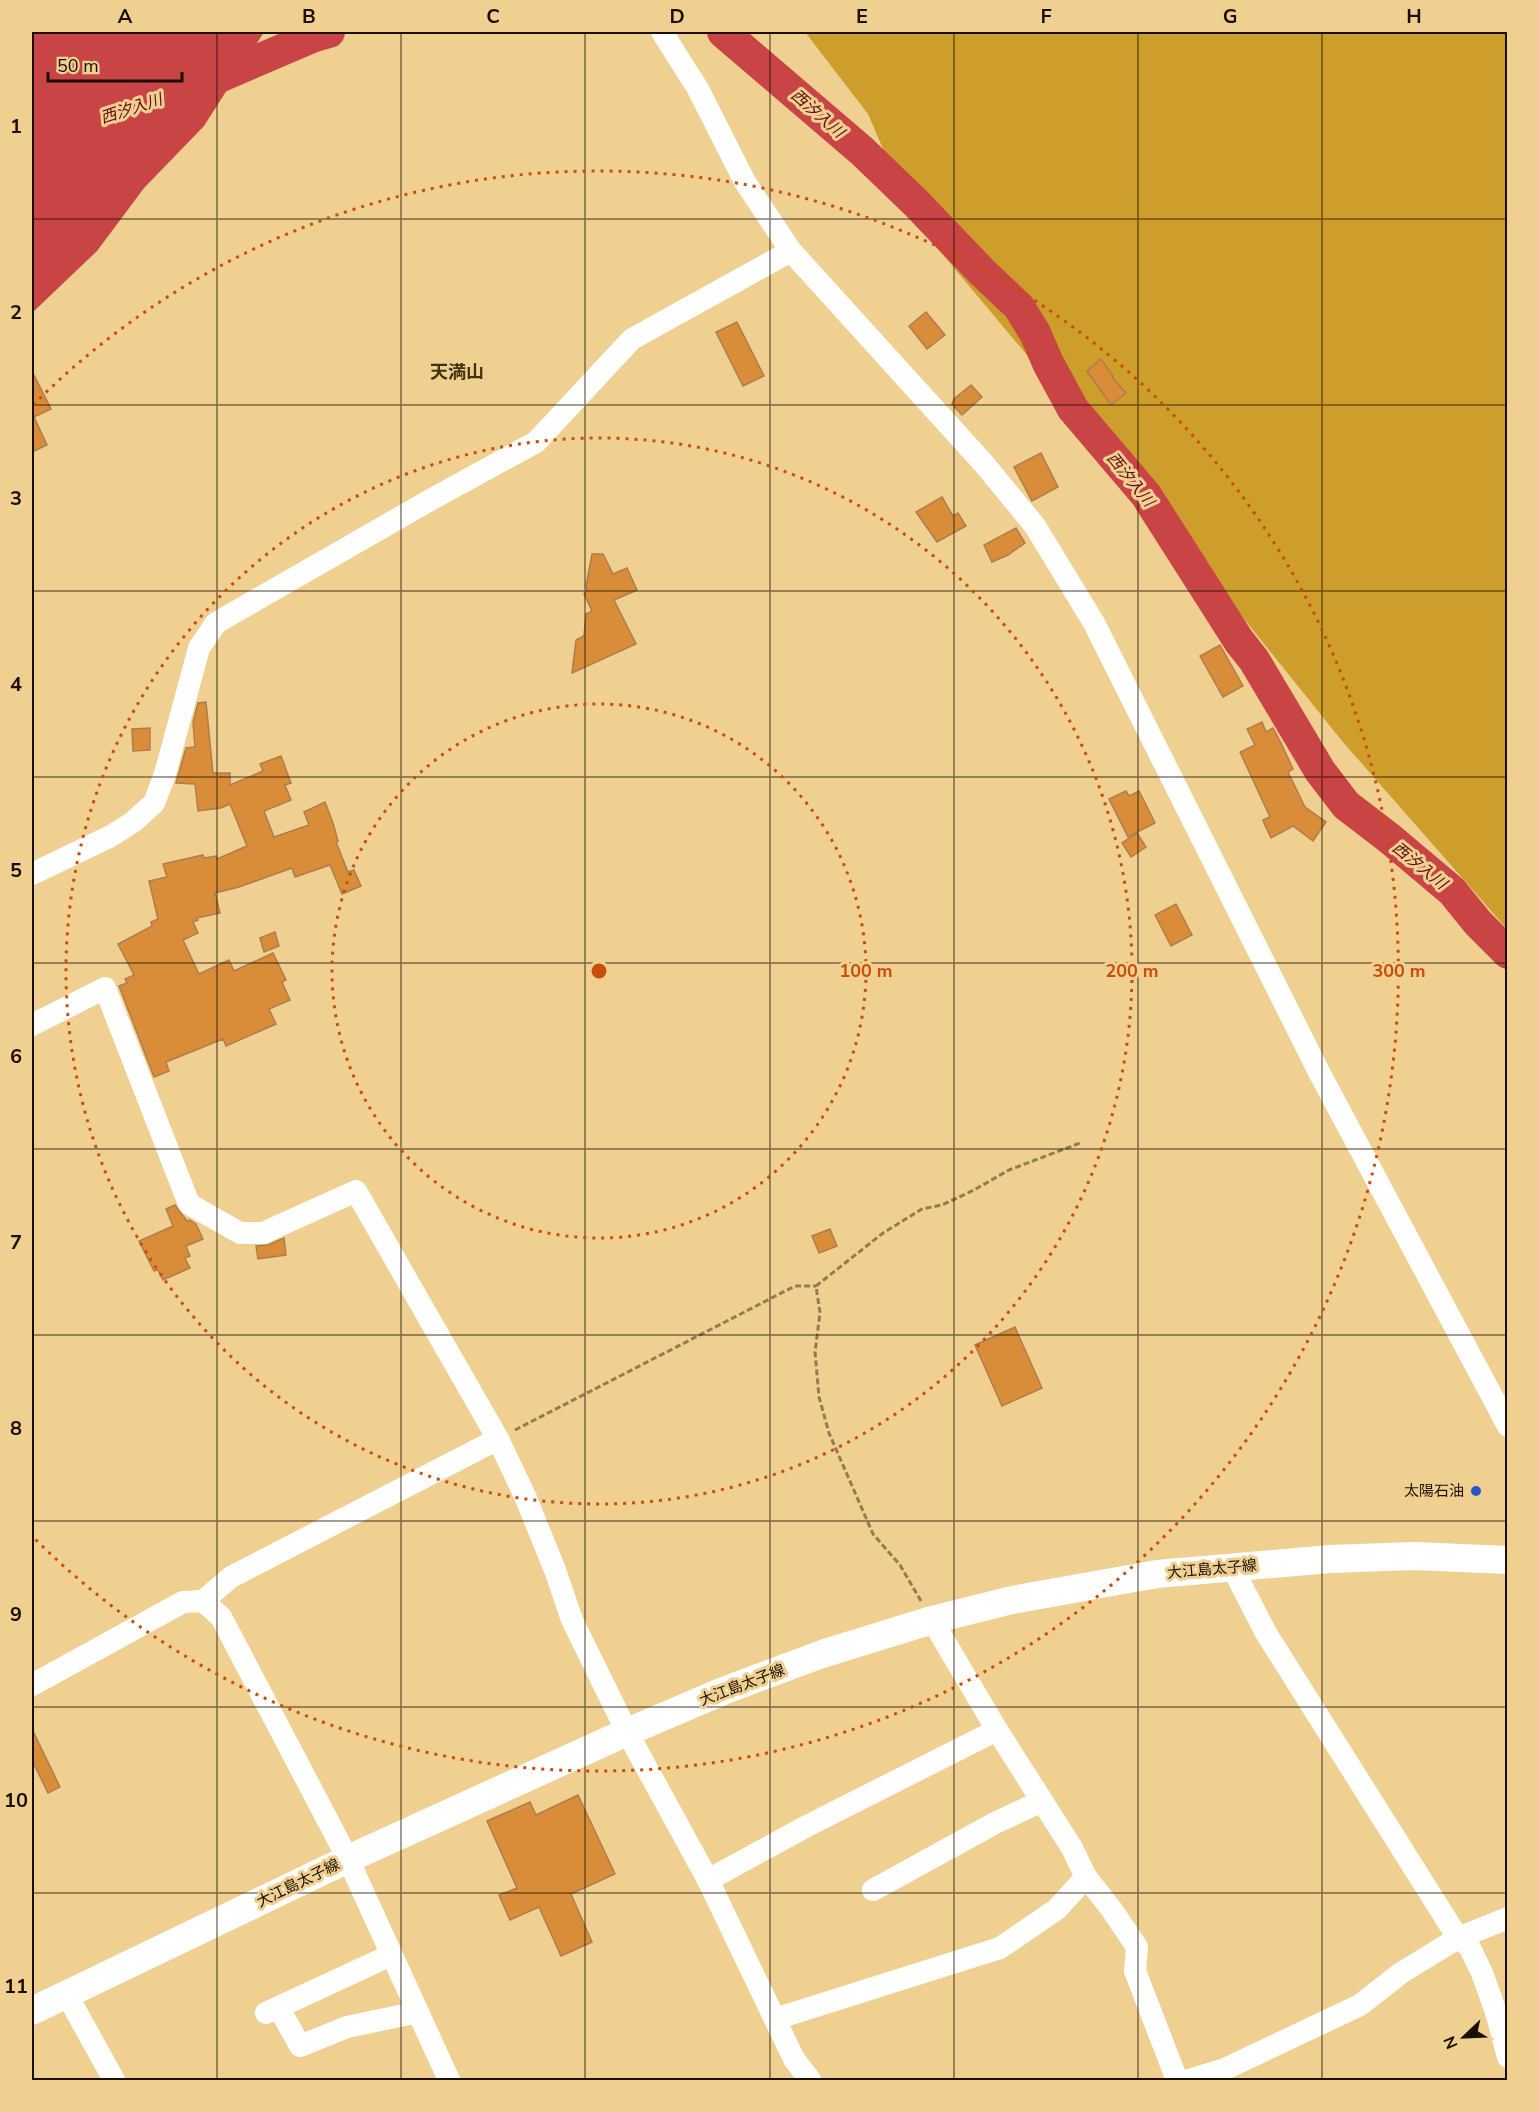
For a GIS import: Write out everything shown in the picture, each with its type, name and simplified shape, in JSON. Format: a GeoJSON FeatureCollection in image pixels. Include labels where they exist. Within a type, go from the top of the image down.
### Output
{"type":"FeatureCollection","features":[{"type":"Feature","properties":{"kind":"main road","name":"大江島太子線"},"geometry":{"type":"LineString","coordinates":[[32,2011],[348,1859],[627,1732],[723,1691],[822,1654],[932,1620],[1012,1600],[1157,1574],[1330,1559],[1414,1556],[1508,1560]]}},
{"type":"Feature","properties":{"kind":"street"},"geometry":{"type":"LineString","coordinates":[[662,32],[698,89],[745,182],[791,251],[985,465],[1035,526],[1094,623],[1320,1074],[1508,1425]]}},
{"type":"Feature","properties":{"kind":"street"},"geometry":{"type":"LineString","coordinates":[[32,874],[111,836],[133,822],[154,803],[165,774],[199,648],[216,623],[536,442],[632,339],[791,251]]}},
{"type":"Feature","properties":{"kind":"street"},"geometry":{"type":"LineString","coordinates":[[32,1025],[105,988],[189,1204],[240,1233],[263,1233],[356,1191],[498,1438],[525,1496],[555,1570],[572,1620],[627,1732],[708,1880],[794,2059],[810,2080]]}},
{"type":"Feature","properties":{"kind":"street"},"geometry":{"type":"LineString","coordinates":[[32,1685],[183,1602],[203,1601],[231,1577],[498,1438]]}},
{"type":"Feature","properties":{"kind":"street"},"geometry":{"type":"LineString","coordinates":[[1232,1567],[1266,1633],[1458,1938],[1469,1946],[1482,1973],[1496,2012],[1508,2057]]}},
{"type":"Feature","properties":{"kind":"street"},"geometry":{"type":"LineString","coordinates":[[203,1601],[221,1617],[348,1859],[448,2080]]}},
{"type":"Feature","properties":{"kind":"street"},"geometry":{"type":"LineString","coordinates":[[932,1620],[997,1730],[1072,1848],[1086,1877],[1137,1947],[1135,1971],[1177,2080]]}},
{"type":"Feature","properties":{"kind":"street"},"geometry":{"type":"LineString","coordinates":[[708,1880],[876,1789],[997,1730]]}},
{"type":"Feature","properties":{"kind":"street"},"geometry":{"type":"LineString","coordinates":[[873,1890],[995,1823],[1042,1801]]}},
{"type":"Feature","properties":{"kind":"street"},"geometry":{"type":"LineString","coordinates":[[775,2019],[1000,1948],[1057,1909],[1086,1877]]}},
{"type":"Feature","properties":{"kind":"street"},"geometry":{"type":"LineString","coordinates":[[1189,2080],[1227,2075],[1360,2006],[1401,1973],[1458,1938],[1508,1918]]}},
{"type":"Feature","properties":{"kind":"street"},"geometry":{"type":"LineString","coordinates":[[391,1955],[272,2010],[300,2046],[347,2027],[418,2012]]}},
{"type":"Feature","properties":{"kind":"street"},"geometry":{"type":"LineString","coordinates":[[66,1995],[114,2080]]}},
{"type":"Feature","properties":{"kind":"path"},"geometry":{"type":"LineString","coordinates":[[498,1438],[795,1286],[816,1286],[883,1233],[922,1209],[942,1205],[1010,1170],[1080,1143]]}},
{"type":"Feature","properties":{"kind":"path"},"geometry":{"type":"LineString","coordinates":[[816,1286],[820,1313],[815,1352],[819,1397],[829,1433],[873,1534],[900,1564],[932,1620]]}},
{"type":"Feature","properties":{"kind":"shaded area"},"geometry":{"type":"Polygon","coordinates":[[[805,32],[1507,32],[1507,929],[1342,741],[1159,513],[913,219],[868,114],[805,32]]]}},
{"type":"Feature","properties":{"kind":"water"},"geometry":{"type":"Polygon","coordinates":[[[32,32],[264,32],[204,126],[144,188],[97,251],[32,313],[32,32]]]}},
{"type":"Feature","properties":{"kind":"building"},"geometry":{"type":"Polygon","coordinates":[[[926,312],[945,335],[927,349],[909,326],[926,312]]]}},
{"type":"Feature","properties":{"kind":"building"},"geometry":{"type":"Polygon","coordinates":[[[737,322],[764,376],[743,386],[716,332],[737,322]]]}},
{"type":"Feature","properties":{"kind":"building"},"geometry":{"type":"Polygon","coordinates":[[[1101,359],[1112,377],[1126,393],[1111,405],[1087,371],[1101,359]]]}},
{"type":"Feature","properties":{"kind":"building"},"geometry":{"type":"Polygon","coordinates":[[[32,371],[51,409],[34,417],[47,445],[32,452],[32,371]]]}},
{"type":"Feature","properties":{"kind":"building"},"geometry":{"type":"Polygon","coordinates":[[[971,385],[982,397],[962,415],[952,404],[954,399],[971,385]]]}},
{"type":"Feature","properties":{"kind":"building"},"geometry":{"type":"Polygon","coordinates":[[[1041,453],[1058,487],[1032,501],[1014,467],[1041,453]]]}},
{"type":"Feature","properties":{"kind":"building"},"geometry":{"type":"Polygon","coordinates":[[[942,497],[953,516],[958,513],[966,526],[937,542],[916,512],[942,497]]]}},
{"type":"Feature","properties":{"kind":"building"},"geometry":{"type":"Polygon","coordinates":[[[1016,528],[1025,543],[1008,555],[992,562],[984,545],[1016,528]]]}},
{"type":"Feature","properties":{"kind":"building"},"geometry":{"type":"Polygon","coordinates":[[[592,554],[603,554],[613,574],[627,568],[637,590],[614,600],[636,644],[572,673],[576,640],[584,636],[586,614],[592,611],[584,594],[587,590],[592,554]]]}},
{"type":"Feature","properties":{"kind":"building"},"geometry":{"type":"Polygon","coordinates":[[[1220,645],[1243,686],[1223,697],[1200,656],[1220,645]]]}},
{"type":"Feature","properties":{"kind":"building"},"geometry":{"type":"Polygon","coordinates":[[[206,702],[213,773],[230,773],[230,785],[263,771],[260,764],[281,756],[291,783],[285,785],[291,800],[264,811],[274,837],[309,825],[304,812],[325,802],[338,841],[336,842],[348,872],[354,870],[361,886],[342,894],[330,865],[295,877],[292,868],[215,893],[220,913],[197,918],[198,920],[193,922],[198,933],[183,940],[199,974],[229,960],[234,971],[273,953],[286,980],[282,982],[290,1000],[269,1009],[276,1024],[226,1046],[223,1039],[166,1062],[169,1071],[154,1077],[119,986],[127,983],[125,979],[134,975],[118,944],[152,926],[151,922],[158,919],[149,881],[167,877],[163,864],[203,855],[204,858],[216,856],[217,859],[247,846],[230,804],[221,808],[198,811],[195,784],[176,783],[186,748],[195,747],[193,722],[198,703],[206,702]]]}},
{"type":"Feature","properties":{"kind":"building"},"geometry":{"type":"Polygon","coordinates":[[[1262,722],[1266,732],[1273,728],[1281,743],[1293,769],[1288,772],[1305,807],[1326,822],[1313,841],[1293,826],[1271,838],[1264,823],[1263,820],[1270,817],[1240,752],[1255,745],[1247,729],[1262,722]]]}},
{"type":"Feature","properties":{"kind":"building"},"geometry":{"type":"Polygon","coordinates":[[[150,728],[150,750],[133,751],[132,729],[150,728]]]}},
{"type":"Feature","properties":{"kind":"building"},"geometry":{"type":"Polygon","coordinates":[[[1126,791],[1129,796],[1139,791],[1155,823],[1128,837],[1109,799],[1126,791]]]}},
{"type":"Feature","properties":{"kind":"building"},"geometry":{"type":"Polygon","coordinates":[[[1137,833],[1146,847],[1131,857],[1122,843],[1137,833]]]}},
{"type":"Feature","properties":{"kind":"building"},"geometry":{"type":"Polygon","coordinates":[[[1176,904],[1192,935],[1171,946],[1155,915],[1176,904]]]}},
{"type":"Feature","properties":{"kind":"building"},"geometry":{"type":"Polygon","coordinates":[[[275,932],[279,946],[264,952],[260,938],[275,932]]]}},
{"type":"Feature","properties":{"kind":"building"},"geometry":{"type":"Polygon","coordinates":[[[175,1205],[187,1221],[190,1220],[196,1224],[203,1239],[186,1246],[190,1256],[185,1258],[190,1268],[163,1280],[158,1270],[154,1271],[139,1241],[173,1226],[166,1209],[175,1205]]]}},
{"type":"Feature","properties":{"kind":"building"},"geometry":{"type":"Polygon","coordinates":[[[830,1229],[837,1246],[819,1253],[812,1236],[830,1229]]]}},
{"type":"Feature","properties":{"kind":"building"},"geometry":{"type":"Polygon","coordinates":[[[284,1238],[286,1255],[258,1259],[256,1246],[268,1245],[284,1238]]]}},
{"type":"Feature","properties":{"kind":"building"},"geometry":{"type":"Polygon","coordinates":[[[1015,1327],[1042,1388],[1002,1406],[975,1345],[1015,1327]]]}},
{"type":"Feature","properties":{"kind":"building"},"geometry":{"type":"Polygon","coordinates":[[[32,1729],[60,1787],[48,1793],[32,1760],[32,1729]]]}},
{"type":"Feature","properties":{"kind":"building"},"geometry":{"type":"Polygon","coordinates":[[[578,1795],[615,1874],[571,1894],[592,1942],[561,1956],[539,1907],[510,1920],[499,1895],[517,1888],[487,1821],[530,1802],[536,1815],[578,1795]]]}},
{"type":"Feature","properties":{"kind":"waterway","name":"西汐入川"},"geometry":{"type":"LineString","coordinates":[[200,85],[312,37],[329,32]]}},
{"type":"Feature","properties":{"kind":"waterway","name":"西汐入川"},"geometry":{"type":"LineString","coordinates":[[723,32],[862,151],[1019,307],[1035,333],[1073,409],[1146,495],[1239,641],[1254,660],[1320,771],[1346,805],[1452,891],[1478,923],[1508,953]]}},
{"type":"Feature","properties":{"kind":"place","name":"太陽石油"},"geometry":{"type":"Point","coordinates":[1476,1491]}},
{"type":"Feature","properties":{"kind":"district","name":"天満山"},"geometry":{"type":"Point","coordinates":[457,372]}}]}
